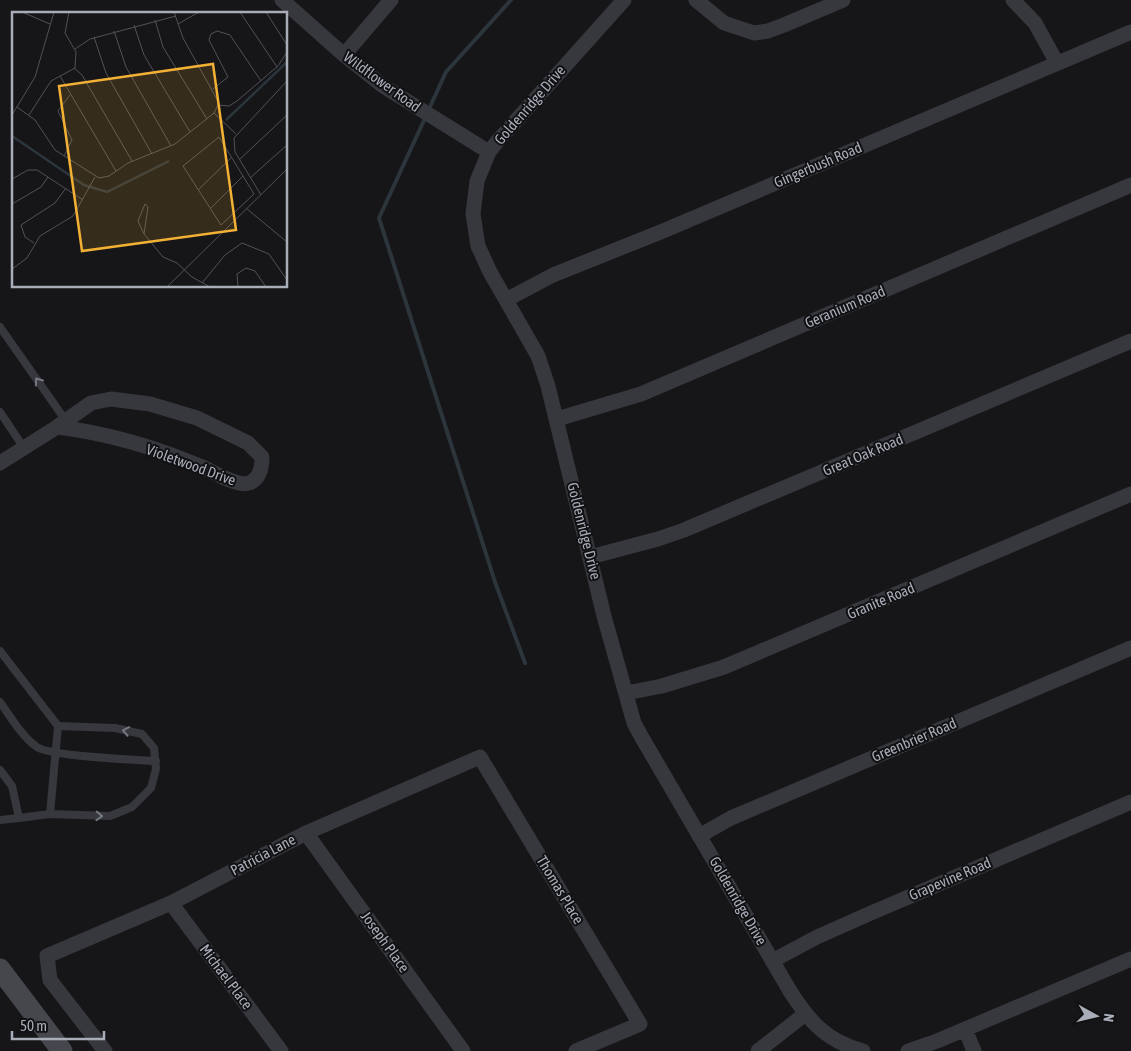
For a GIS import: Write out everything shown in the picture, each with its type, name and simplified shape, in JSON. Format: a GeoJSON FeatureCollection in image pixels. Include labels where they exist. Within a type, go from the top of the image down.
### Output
{"type":"FeatureCollection","features":[{"type":"Feature","properties":{"kind":"main road"},"geometry":{"type":"LineString","coordinates":[[0,969],[62,1051]]}},
{"type":"Feature","properties":{"kind":"street"},"geometry":{"type":"LineString","coordinates":[[344,55],[391,0]]}},
{"type":"Feature","properties":{"kind":"street","name":"Goldenridge Drive"},"geometry":{"type":"LineString","coordinates":[[624,0],[489,152],[478,181],[473,214],[478,246],[490,272],[538,356],[548,386],[604,616],[634,723],[640,736],[805,1014],[815,1026],[833,1039],[856,1050]]}},
{"type":"Feature","properties":{"kind":"street"},"geometry":{"type":"LineString","coordinates":[[696,0],[724,23],[754,33],[768,31],[843,0]]}},
{"type":"Feature","properties":{"kind":"street"},"geometry":{"type":"LineString","coordinates":[[1013,0],[1035,23],[1057,63]]}},
{"type":"Feature","properties":{"kind":"street","name":"Wildflower Road"},"geometry":{"type":"LineString","coordinates":[[287,10],[390,91],[489,152]]}},
{"type":"Feature","properties":{"kind":"street","name":"Gingerbush Road"},"geometry":{"type":"LineString","coordinates":[[506,300],[553,275],[672,227],[1131,32]]}},
{"type":"Feature","properties":{"kind":"street","name":"Geranium Road"},"geometry":{"type":"LineString","coordinates":[[556,419],[641,394],[1131,185]]}},
{"type":"Feature","properties":{"kind":"street","name":"Great Oak Road"},"geometry":{"type":"LineString","coordinates":[[590,557],[684,530],[1131,340]]}},
{"type":"Feature","properties":{"kind":"street","name":"Violetwood Drive"},"geometry":{"type":"LineString","coordinates":[[0,462],[91,404],[111,399],[150,404],[197,418],[248,443],[262,457],[262,466],[257,476],[250,482],[238,483],[182,459],[61,424]]}},
{"type":"Feature","properties":{"kind":"street","name":"Granite Road"},"geometry":{"type":"LineString","coordinates":[[626,693],[662,686],[724,667],[1131,494]]}},
{"type":"Feature","properties":{"kind":"street","name":"Greenbrier Road"},"geometry":{"type":"LineString","coordinates":[[699,836],[731,818],[1131,648]]}},
{"type":"Feature","properties":{"kind":"street","name":"Patricia Lane"},"geometry":{"type":"LineString","coordinates":[[105,1051],[50,980],[47,956],[171,903],[306,833],[480,757]]}},
{"type":"Feature","properties":{"kind":"street","name":"Thomas Place"},"geometry":{"type":"LineString","coordinates":[[480,757],[640,1024],[576,1051]]}},
{"type":"Feature","properties":{"kind":"street","name":"Grapevine Road"},"geometry":{"type":"LineString","coordinates":[[772,960],[871,913],[1131,802]]}},
{"type":"Feature","properties":{"kind":"street","name":"Joseph Place"},"geometry":{"type":"LineString","coordinates":[[306,833],[463,1051]]}},
{"type":"Feature","properties":{"kind":"street","name":"Michael Place"},"geometry":{"type":"LineString","coordinates":[[171,903],[281,1051]]}},
{"type":"Feature","properties":{"kind":"street"},"geometry":{"type":"LineString","coordinates":[[908,1051],[1131,959]]}},
{"type":"Feature","properties":{"kind":"street"},"geometry":{"type":"LineString","coordinates":[[758,1051],[805,1014]]}},
{"type":"Feature","properties":{"kind":"street"},"geometry":{"type":"LineString","coordinates":[[965,1029],[974,1051]]}},
{"type":"Feature","properties":{"kind":"lane"},"geometry":{"type":"LineString","coordinates":[[0,327],[61,424]]}},
{"type":"Feature","properties":{"kind":"lane"},"geometry":{"type":"LineString","coordinates":[[0,412],[24,448]]}},
{"type":"Feature","properties":{"kind":"lane"},"geometry":{"type":"LineString","coordinates":[[0,651],[58,726],[50,814]]}},
{"type":"Feature","properties":{"kind":"lane"},"geometry":{"type":"LineString","coordinates":[[0,702],[23,733],[38,748],[56,753],[156,761]]}},
{"type":"Feature","properties":{"kind":"lane"},"geometry":{"type":"LineString","coordinates":[[0,820],[50,814],[110,816],[132,807],[151,788],[156,761],[154,748],[142,734],[115,728],[58,726]]}},
{"type":"Feature","properties":{"kind":"lane"},"geometry":{"type":"LineString","coordinates":[[0,770],[12,786],[19,818]]}},
{"type":"Feature","properties":{"kind":"waterway"},"geometry":{"type":"LineString","coordinates":[[429,109],[446,72],[511,0]]}},
{"type":"Feature","properties":{"kind":"waterway"},"geometry":{"type":"LineString","coordinates":[[426,116],[379,218],[495,582],[525,663]]}}]}
